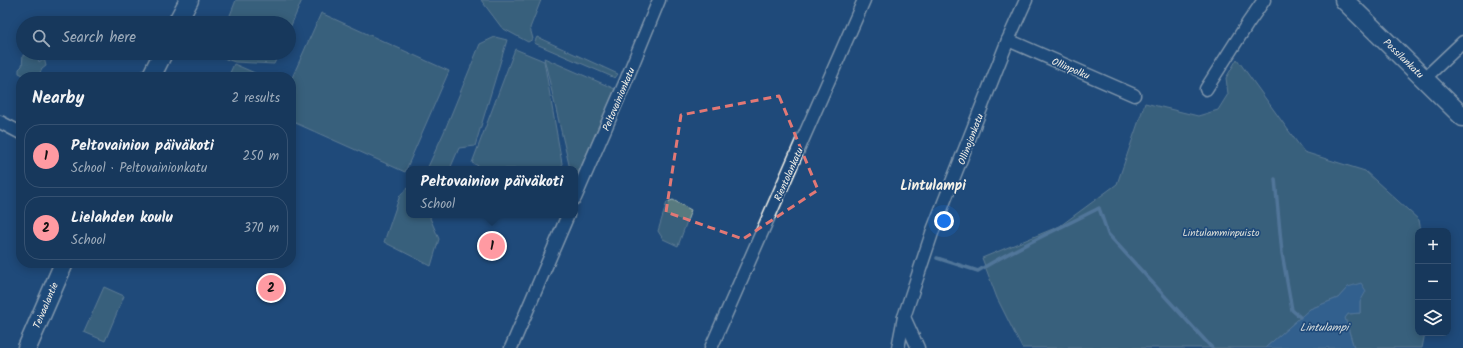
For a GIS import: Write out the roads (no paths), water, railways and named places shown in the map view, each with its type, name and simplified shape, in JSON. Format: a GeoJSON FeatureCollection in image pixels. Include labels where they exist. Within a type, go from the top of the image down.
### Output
{"type":"FeatureCollection","features":[{"type":"Feature","properties":{"kind":"street"},"geometry":{"type":"LineString","coordinates":[[181,16],[189,0]]}},
{"type":"Feature","properties":{"kind":"street","name":"Peltovainionkatu"},"geometry":{"type":"LineString","coordinates":[[578,191],[659,0]]}},
{"type":"Feature","properties":{"kind":"street","name":"Rientolankatu"},"geometry":{"type":"LineString","coordinates":[[711,348],[864,0]]}},
{"type":"Feature","properties":{"kind":"street","name":"Ollinojankatu"},"geometry":{"type":"LineString","coordinates":[[898,348],[904,317],[933,230],[1008,40],[1026,0]]}},
{"type":"Feature","properties":{"kind":"street"},"geometry":{"type":"LineString","coordinates":[[1206,89],[1264,0]]}},
{"type":"Feature","properties":{"kind":"street","name":"Possilankatu"},"geometry":{"type":"LineString","coordinates":[[1344,0],[1463,117]]}},
{"type":"Feature","properties":{"kind":"street","name":"Ollinpolku"},"geometry":{"type":"LineString","coordinates":[[1008,40],[1134,95]]}},
{"type":"Feature","properties":{"kind":"street"},"geometry":{"type":"LineString","coordinates":[[1425,78],[1463,42]]}},
{"type":"Feature","properties":{"kind":"street"},"geometry":{"type":"LineString","coordinates":[[154,72],[160,60]]}},
{"type":"Feature","properties":{"kind":"street"},"geometry":{"type":"LineString","coordinates":[[0,122],[16,130]]}},
{"type":"Feature","properties":{"kind":"street"},"geometry":{"type":"LineString","coordinates":[[510,348],[567,218]]}},
{"type":"Feature","properties":{"kind":"street","name":"Teivaalantie"},"geometry":{"type":"LineString","coordinates":[[27,348],[62,268]]}},
{"type":"Feature","properties":{"kind":"street"},"geometry":{"type":"LineString","coordinates":[[904,317],[918,348]]}},
{"type":"Feature","properties":{"kind":"water","name":"Lintulampi"},"geometry":{"type":"Polygon","coordinates":[[[1361,283],[1366,291],[1360,302],[1360,313],[1348,314],[1345,318],[1354,348],[1265,348],[1310,309],[1338,298],[1348,287],[1361,283]]]}},
{"type":"Feature","properties":{"kind":"waterway"},"geometry":{"type":"LineString","coordinates":[[1275,179],[1282,253],[1292,310],[1300,317]]}},
{"type":"Feature","properties":{"kind":"waterway"},"geometry":{"type":"LineString","coordinates":[[937,258],[978,271],[1022,246],[1099,208],[1108,234],[1212,348]]}},
{"type":"Feature","properties":{"kind":"place","name":"Peltovainion päiväkoti"},"geometry":{"type":"Point","coordinates":[492,246]}},
{"type":"Feature","properties":{"kind":"place","name":"Lielahden koulu"},"geometry":{"type":"Point","coordinates":[271,288]}},
{"type":"Feature","properties":{"kind":"district","name":"Lintulampi"},"geometry":{"type":"Point","coordinates":[933,185]}},
{"type":"Feature","properties":{"kind":"park label","name":"Lintulamminpuisto"},"geometry":{"type":"Point","coordinates":[1221,232]}}]}
